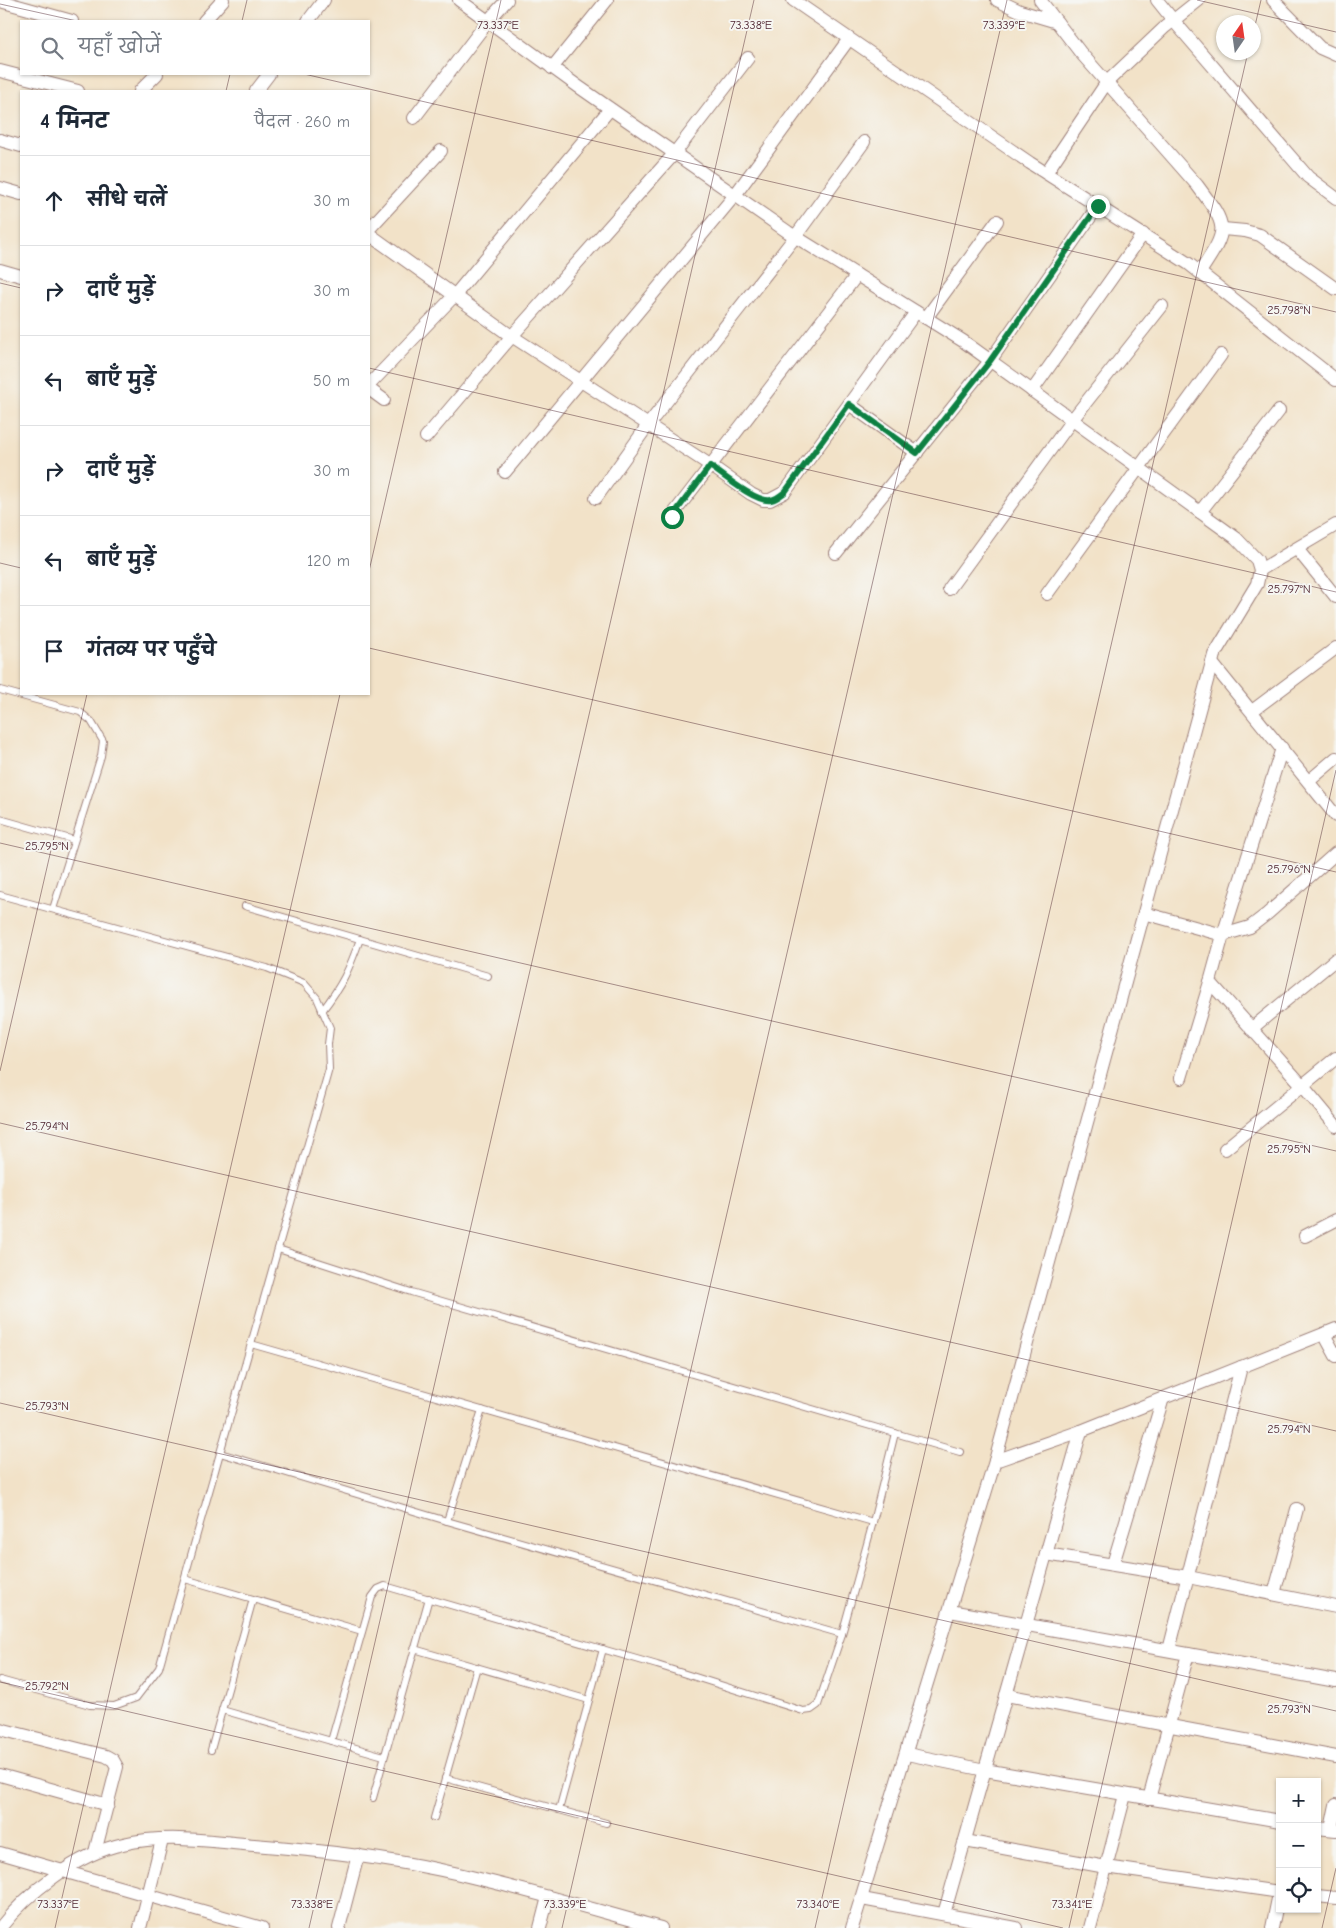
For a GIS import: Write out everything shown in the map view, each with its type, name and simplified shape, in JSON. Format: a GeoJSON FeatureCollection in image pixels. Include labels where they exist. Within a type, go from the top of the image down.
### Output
{"type":"FeatureCollection","features":[{"type":"Feature","properties":{"kind":"street"},"geometry":{"type":"LineString","coordinates":[[205,20],[222,0]]}},
{"type":"Feature","properties":{"kind":"street"},"geometry":{"type":"LineString","coordinates":[[309,20],[324,0]]}},
{"type":"Feature","properties":{"kind":"street"},"geometry":{"type":"LineString","coordinates":[[459,0],[674,154],[796,237],[921,315],[1032,390],[1236,538],[1257,560],[1260,570],[1257,584],[1226,633],[1212,663],[995,1461],[852,1928]]}},
{"type":"Feature","properties":{"kind":"street"},"geometry":{"type":"LineString","coordinates":[[414,118],[488,21],[507,0]]}},
{"type":"Feature","properties":{"kind":"street"},"geometry":{"type":"LineString","coordinates":[[552,68],[607,0]]}},
{"type":"Feature","properties":{"kind":"street"},"geometry":{"type":"LineString","coordinates":[[793,0],[1046,173],[1200,272],[1334,375]]}},
{"type":"Feature","properties":{"kind":"street"},"geometry":{"type":"LineString","coordinates":[[997,0],[1020,11],[1057,22]]}},
{"type":"Feature","properties":{"kind":"street"},"geometry":{"type":"LineString","coordinates":[[1040,0],[1107,82],[1198,185],[1213,206],[1223,229],[1219,244],[1200,272]]}},
{"type":"Feature","properties":{"kind":"street"},"geometry":{"type":"LineString","coordinates":[[1158,0],[1308,177],[1336,198]]}},
{"type":"Feature","properties":{"kind":"street"},"geometry":{"type":"LineString","coordinates":[[1046,173],[1107,82],[1173,20],[1199,0]]}},
{"type":"Feature","properties":{"kind":"street"},"geometry":{"type":"LineString","coordinates":[[1273,0],[1320,48],[1329,54],[1336,55]]}},
{"type":"Feature","properties":{"kind":"street"},"geometry":{"type":"LineString","coordinates":[[0,1],[68,20]]}},
{"type":"Feature","properties":{"kind":"street"},"geometry":{"type":"LineString","coordinates":[[505,472],[735,195],[849,39]]}},
{"type":"Feature","properties":{"kind":"street"},"geometry":{"type":"LineString","coordinates":[[426,437],[512,336],[674,154],[748,58]]}},
{"type":"Feature","properties":{"kind":"street"},"geometry":{"type":"LineString","coordinates":[[0,70],[74,90]]}},
{"type":"Feature","properties":{"kind":"street"},"geometry":{"type":"LineString","coordinates":[[141,90],[156,75]]}},
{"type":"Feature","properties":{"kind":"street"},"geometry":{"type":"LineString","coordinates":[[257,90],[268,75]]}},
{"type":"Feature","properties":{"kind":"street"},"geometry":{"type":"LineString","coordinates":[[370,384],[455,295],[610,109]]}},
{"type":"Feature","properties":{"kind":"street"},"geometry":{"type":"LineString","coordinates":[[0,140],[20,146]]}},
{"type":"Feature","properties":{"kind":"street"},"geometry":{"type":"LineString","coordinates":[[596,498],[648,425],[796,237],[864,142]]}},
{"type":"Feature","properties":{"kind":"street"},"geometry":{"type":"LineString","coordinates":[[370,228],[441,151]]}},
{"type":"Feature","properties":{"kind":"street"},"geometry":{"type":"LineString","coordinates":[[0,188],[20,194]]}},
{"type":"Feature","properties":{"kind":"street"},"geometry":{"type":"LineString","coordinates":[[836,553],[990,361],[1098,206]]}},
{"type":"Feature","properties":{"kind":"street"},"geometry":{"type":"LineString","coordinates":[[370,235],[512,336],[757,497],[763,500],[770,500],[778,498],[785,492],[849,404],[997,221]]}},
{"type":"Feature","properties":{"kind":"street"},"geometry":{"type":"LineString","coordinates":[[1223,229],[1245,231],[1260,235],[1336,290]]}},
{"type":"Feature","properties":{"kind":"street"},"geometry":{"type":"LineString","coordinates":[[1032,390],[1143,234]]}},
{"type":"Feature","properties":{"kind":"street"},"geometry":{"type":"LineString","coordinates":[[0,270],[20,276]]}},
{"type":"Feature","properties":{"kind":"street"},"geometry":{"type":"LineString","coordinates":[[672,517],[857,275]]}},
{"type":"Feature","properties":{"kind":"street"},"geometry":{"type":"LineString","coordinates":[[949,589],[1072,420],[1162,306]]}},
{"type":"Feature","properties":{"kind":"street"},"geometry":{"type":"LineString","coordinates":[[1047,594],[1221,355]]}},
{"type":"Feature","properties":{"kind":"street"},"geometry":{"type":"LineString","coordinates":[[370,390],[384,400]]}},
{"type":"Feature","properties":{"kind":"street"},"geometry":{"type":"LineString","coordinates":[[849,404],[917,453]]}},
{"type":"Feature","properties":{"kind":"street"},"geometry":{"type":"LineString","coordinates":[[1200,512],[1279,411]]}},
{"type":"Feature","properties":{"kind":"street"},"geometry":{"type":"LineString","coordinates":[[1260,570],[1336,526]]}},
{"type":"Feature","properties":{"kind":"street"},"geometry":{"type":"LineString","coordinates":[[1297,549],[1336,597]]}},
{"type":"Feature","properties":{"kind":"street"},"geometry":{"type":"LineString","coordinates":[[1252,711],[1336,648]]}},
{"type":"Feature","properties":{"kind":"street"},"geometry":{"type":"LineString","coordinates":[[1212,663],[1309,780],[1336,816]]}},
{"type":"Feature","properties":{"kind":"street"},"geometry":{"type":"LineString","coordinates":[[1182,1078],[1223,935],[1282,748]]}},
{"type":"Feature","properties":{"kind":"street"},"geometry":{"type":"LineString","coordinates":[[1309,780],[1336,758]]}},
{"type":"Feature","properties":{"kind":"street"},"geometry":{"type":"LineString","coordinates":[[1144,913],[1223,935],[1238,932],[1255,922],[1336,853]]}},
{"type":"Feature","properties":{"kind":"street"},"geometry":{"type":"LineString","coordinates":[[1251,1029],[1336,959]]}},
{"type":"Feature","properties":{"kind":"street"},"geometry":{"type":"LineString","coordinates":[[1210,982],[1336,1126]]}},
{"type":"Feature","properties":{"kind":"street"},"geometry":{"type":"LineString","coordinates":[[1225,1149],[1336,1058]]}},
{"type":"Feature","properties":{"kind":"street"},"geometry":{"type":"LineString","coordinates":[[1305,1236],[1336,1220]]}},
{"type":"Feature","properties":{"kind":"street"},"geometry":{"type":"LineString","coordinates":[[995,1461],[1081,1431],[1330,1332],[1336,1356]]}},
{"type":"Feature","properties":{"kind":"street"},"geometry":{"type":"LineString","coordinates":[[1169,1650],[1241,1367]]}},
{"type":"Feature","properties":{"kind":"street"},"geometry":{"type":"LineString","coordinates":[[1113,1564],[1164,1398]]}},
{"type":"Feature","properties":{"kind":"street"},"geometry":{"type":"LineString","coordinates":[[944,1914],[1081,1431]]}},
{"type":"Feature","properties":{"kind":"street"},"geometry":{"type":"LineString","coordinates":[[1274,1594],[1297,1509]]}},
{"type":"Feature","properties":{"kind":"street"},"geometry":{"type":"LineString","coordinates":[[1046,1554],[1188,1576],[1336,1607]]}},
{"type":"Feature","properties":{"kind":"street"},"geometry":{"type":"LineString","coordinates":[[950,1611],[1336,1681]]}},
{"type":"Feature","properties":{"kind":"street"},"geometry":{"type":"LineString","coordinates":[[1149,1799],[1188,1654]]}},
{"type":"Feature","properties":{"kind":"street"},"geometry":{"type":"LineString","coordinates":[[1006,1695],[1336,1757]]}},
{"type":"Feature","properties":{"kind":"street"},"geometry":{"type":"LineString","coordinates":[[0,1729],[106,1756],[113,1760],[117,1767],[95,1852]]}},
{"type":"Feature","properties":{"kind":"street"},"geometry":{"type":"LineString","coordinates":[[906,1754],[985,1770],[1276,1820]]}},
{"type":"Feature","properties":{"kind":"street"},"geometry":{"type":"LineString","coordinates":[[0,1774],[108,1805]]}},
{"type":"Feature","properties":{"kind":"street"},"geometry":{"type":"LineString","coordinates":[[1090,1928],[1125,1794]]}},
{"type":"Feature","properties":{"kind":"street"},"geometry":{"type":"LineString","coordinates":[[1333,1830],[1336,1805]]}},
{"type":"Feature","properties":{"kind":"street"},"geometry":{"type":"LineString","coordinates":[[0,1928],[19,1906],[63,1872],[95,1852],[123,1844],[172,1838],[339,1852],[441,1870],[661,1928]]}},
{"type":"Feature","properties":{"kind":"street"},"geometry":{"type":"LineString","coordinates":[[140,1928],[162,1840]]}},
{"type":"Feature","properties":{"kind":"street"},"geometry":{"type":"LineString","coordinates":[[965,1841],[1106,1867],[1276,1891]]}},
{"type":"Feature","properties":{"kind":"street"},"geometry":{"type":"LineString","coordinates":[[0,1853],[262,1928]]}},
{"type":"Feature","properties":{"kind":"street"},"geometry":{"type":"LineString","coordinates":[[338,1928],[358,1855]]}},
{"type":"Feature","properties":{"kind":"street"},"geometry":{"type":"LineString","coordinates":[[1321,1896],[1336,1898]]}},
{"type":"Feature","properties":{"kind":"street"},"geometry":{"type":"LineString","coordinates":[[540,1928],[548,1897]]}},
{"type":"Feature","properties":{"kind":"street"},"geometry":{"type":"LineString","coordinates":[[862,1899],[1016,1928]]}},
{"type":"Feature","properties":{"kind":"street"},"geometry":{"type":"LineString","coordinates":[[1272,1928],[1276,1907]]}},
{"type":"Feature","properties":{"kind":"lane"},"geometry":{"type":"LineString","coordinates":[[0,690],[80,712],[91,721],[103,741],[101,756],[52,909]]}},
{"type":"Feature","properties":{"kind":"lane"},"geometry":{"type":"LineString","coordinates":[[0,819],[74,840]]}},
{"type":"Feature","properties":{"kind":"lane"},"geometry":{"type":"LineString","coordinates":[[0,895],[268,968],[304,983],[317,998],[330,1028],[328,1044],[329,1070],[159,1668],[136,1698],[114,1706],[90,1705],[0,1680]]}},
{"type":"Feature","properties":{"kind":"lane"},"geometry":{"type":"LineString","coordinates":[[245,906],[488,976]]}},
{"type":"Feature","properties":{"kind":"lane"},"geometry":{"type":"LineString","coordinates":[[322,1011],[347,975],[360,939]]}},
{"type":"Feature","properties":{"kind":"lane"},"geometry":{"type":"LineString","coordinates":[[278,1249],[421,1295],[960,1452]]}},
{"type":"Feature","properties":{"kind":"lane"},"geometry":{"type":"LineString","coordinates":[[251,1344],[873,1522]]}},
{"type":"Feature","properties":{"kind":"lane"},"geometry":{"type":"LineString","coordinates":[[447,1521],[482,1410]]}},
{"type":"Feature","properties":{"kind":"lane"},"geometry":{"type":"LineString","coordinates":[[331,1741],[372,1597],[378,1589],[385,1586],[603,1649],[802,1710],[812,1710],[818,1705],[824,1691],[842,1634],[895,1433]]}},
{"type":"Feature","properties":{"kind":"lane"},"geometry":{"type":"LineString","coordinates":[[220,1453],[447,1521],[842,1634]]}},
{"type":"Feature","properties":{"kind":"lane"},"geometry":{"type":"LineString","coordinates":[[185,1579],[362,1631]]}},
{"type":"Feature","properties":{"kind":"lane"},"geometry":{"type":"LineString","coordinates":[[373,1798],[429,1598]]}},
{"type":"Feature","properties":{"kind":"lane"},"geometry":{"type":"LineString","coordinates":[[210,1750],[253,1599]]}},
{"type":"Feature","properties":{"kind":"lane"},"geometry":{"type":"LineString","coordinates":[[414,1649],[589,1700]]}},
{"type":"Feature","properties":{"kind":"lane"},"geometry":{"type":"LineString","coordinates":[[559,1810],[603,1649]]}},
{"type":"Feature","properties":{"kind":"lane"},"geometry":{"type":"LineString","coordinates":[[434,1818],[477,1667]]}},
{"type":"Feature","properties":{"kind":"lane"},"geometry":{"type":"LineString","coordinates":[[222,1710],[384,1756]]}},
{"type":"Feature","properties":{"kind":"lane"},"geometry":{"type":"LineString","coordinates":[[446,1778],[606,1823]]}},
{"type":"Feature","properties":{"kind":"route"},"geometry":{"type":"LineString","coordinates":[[672,517],[710,466],[763,500],[778,498],[785,492],[849,404],[917,453],[990,361],[1098,206]]}}]}
